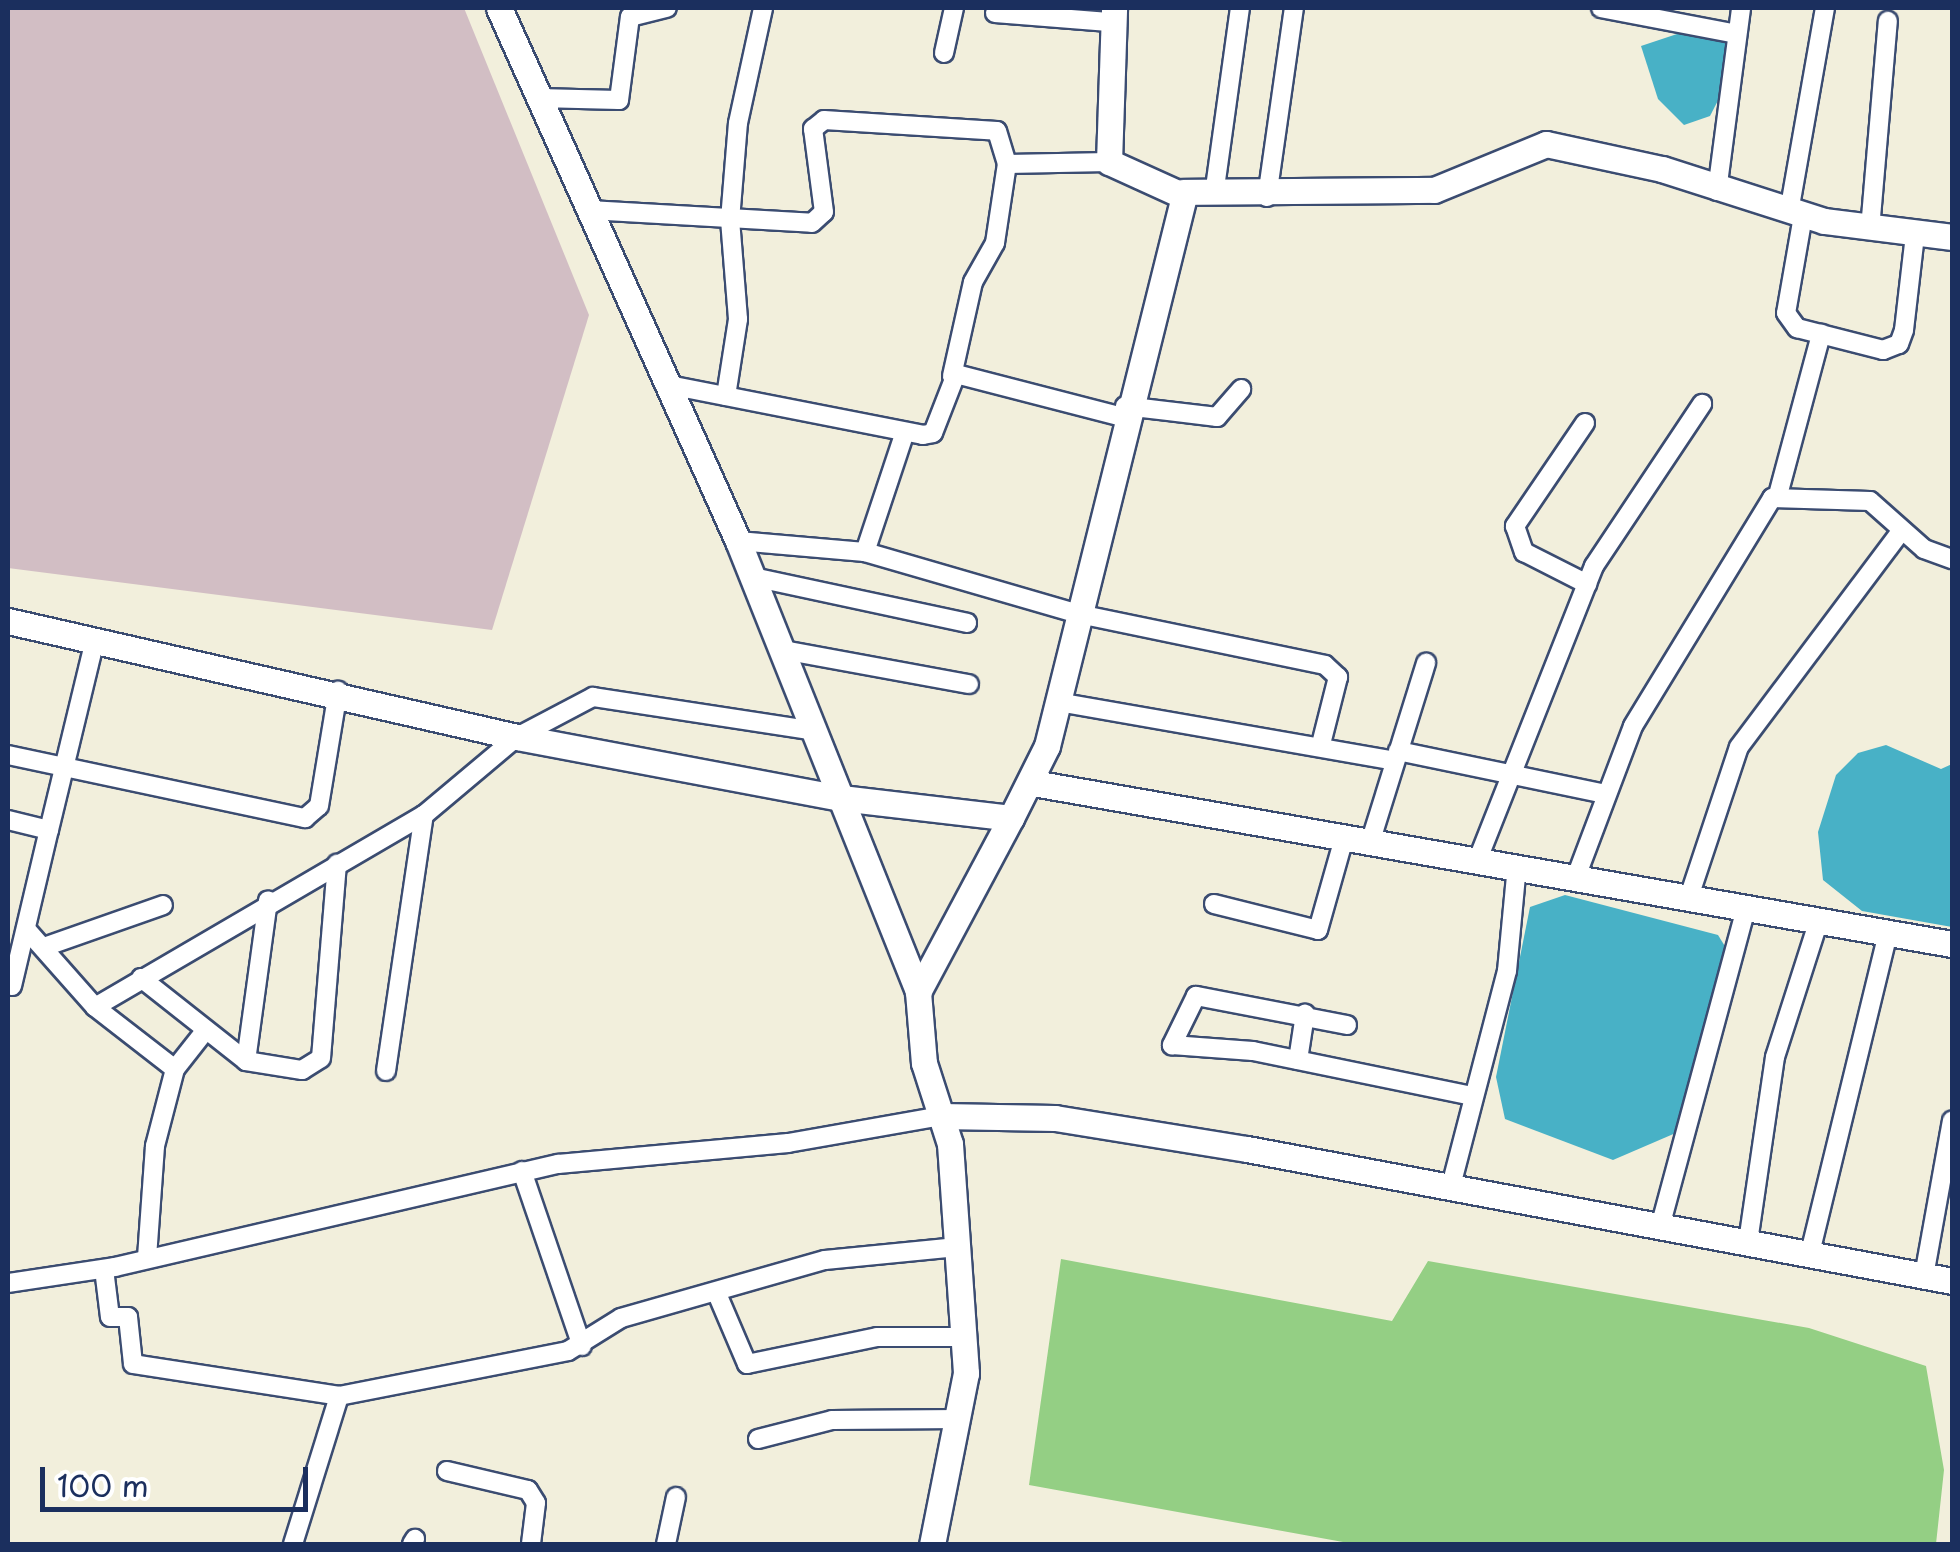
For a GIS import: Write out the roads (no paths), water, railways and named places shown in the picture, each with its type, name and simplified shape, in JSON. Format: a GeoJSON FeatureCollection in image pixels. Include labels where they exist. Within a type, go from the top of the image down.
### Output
{"type":"FeatureCollection","features":[{"type":"Feature","properties":{"kind":"street"},"geometry":{"type":"LineString","coordinates":[[499,8],[664,384],[738,541],[918,992],[924,1063],[941,1116],[963,1337],[960,1420],[932,1544]]}},
{"type":"Feature","properties":{"kind":"street"},"geometry":{"type":"LineString","coordinates":[[538,98],[620,100],[630,17],[667,8]]}},
{"type":"Feature","properties":{"kind":"street"},"geometry":{"type":"LineString","coordinates":[[726,396],[738,302],[730,220],[738,123],[763,8]]}},
{"type":"Feature","properties":{"kind":"street"},"geometry":{"type":"LineString","coordinates":[[944,52],[954,8]]}},
{"type":"Feature","properties":{"kind":"street"},"geometry":{"type":"LineString","coordinates":[[1214,195],[1240,8]]}},
{"type":"Feature","properties":{"kind":"street"},"geometry":{"type":"LineString","coordinates":[[1268,197],[1294,8]]}},
{"type":"Feature","properties":{"kind":"street"},"geometry":{"type":"LineString","coordinates":[[1601,8],[1737,34]]}},
{"type":"Feature","properties":{"kind":"street"},"geometry":{"type":"LineString","coordinates":[[1717,191],[1740,8]]}},
{"type":"Feature","properties":{"kind":"street"},"geometry":{"type":"LineString","coordinates":[[1825,8],[1786,313],[1797,328],[1882,350],[1900,344],[1915,235]]}},
{"type":"Feature","properties":{"kind":"street"},"geometry":{"type":"LineString","coordinates":[[994,13],[1111,15],[1109,162]]}},
{"type":"Feature","properties":{"kind":"street"},"geometry":{"type":"LineString","coordinates":[[1870,229],[1888,22]]}},
{"type":"Feature","properties":{"kind":"street"},"geometry":{"type":"LineString","coordinates":[[590,210],[730,220],[820,219],[813,129],[824,120],[996,131],[1008,164],[995,243],[973,282],[952,376],[934,433],[905,432],[664,384]]}},
{"type":"Feature","properties":{"kind":"street"},"geometry":{"type":"LineString","coordinates":[[1008,164],[1109,162],[1183,192],[1268,197],[1434,190],[1546,144],[1625,158],[1796,214],[1870,229],[1952,237]]}},
{"type":"Feature","properties":{"kind":"street"},"geometry":{"type":"LineString","coordinates":[[918,992],[1033,784],[1058,702],[1123,412],[1183,192]]}},
{"type":"Feature","properties":{"kind":"street"},"geometry":{"type":"LineString","coordinates":[[1576,877],[1633,726],[1778,495],[1821,334]]}},
{"type":"Feature","properties":{"kind":"street"},"geometry":{"type":"LineString","coordinates":[[952,376],[1123,412],[1217,417],[1241,389]]}},
{"type":"Feature","properties":{"kind":"street"},"geometry":{"type":"LineString","coordinates":[[1478,859],[1505,776],[1587,584],[1702,404]]}},
{"type":"Feature","properties":{"kind":"street"},"geometry":{"type":"LineString","coordinates":[[1585,423],[1515,526],[1524,552],[1587,584]]}},
{"type":"Feature","properties":{"kind":"street"},"geometry":{"type":"LineString","coordinates":[[865,552],[905,432]]}},
{"type":"Feature","properties":{"kind":"street"},"geometry":{"type":"LineString","coordinates":[[1778,495],[1870,501],[1902,530],[1952,559]]}},
{"type":"Feature","properties":{"kind":"street"},"geometry":{"type":"LineString","coordinates":[[1688,900],[1738,747],[1902,530]]}},
{"type":"Feature","properties":{"kind":"street"},"geometry":{"type":"LineString","coordinates":[[738,541],[865,552],[1079,614],[1325,665],[1338,678],[1322,744]]}},
{"type":"Feature","properties":{"kind":"street"},"geometry":{"type":"LineString","coordinates":[[752,577],[967,623]]}},
{"type":"Feature","properties":{"kind":"street"},"geometry":{"type":"LineString","coordinates":[[8,621],[338,690],[517,737],[840,798],[1011,818]]}},
{"type":"Feature","properties":{"kind":"street"},"geometry":{"type":"LineString","coordinates":[[12,986],[95,640]]}},
{"type":"Feature","properties":{"kind":"street"},"geometry":{"type":"LineString","coordinates":[[783,650],[969,684]]}},
{"type":"Feature","properties":{"kind":"street"},"geometry":{"type":"LineString","coordinates":[[1370,842],[1426,663]]}},
{"type":"Feature","properties":{"kind":"street"},"geometry":{"type":"LineString","coordinates":[[8,755],[305,818],[319,806],[338,690]]}},
{"type":"Feature","properties":{"kind":"street"},"geometry":{"type":"LineString","coordinates":[[95,1007],[268,902],[424,815],[517,737],[566,707],[612,695],[815,732]]}},
{"type":"Feature","properties":{"kind":"street"},"geometry":{"type":"LineString","coordinates":[[1058,702],[1207,734],[1322,744],[1606,794]]}},
{"type":"Feature","properties":{"kind":"street"},"geometry":{"type":"LineString","coordinates":[[1033,784],[1517,865],[1745,912],[1952,944]]}},
{"type":"Feature","properties":{"kind":"street"},"geometry":{"type":"LineString","coordinates":[[386,1071],[424,815]]}},
{"type":"Feature","properties":{"kind":"street"},"geometry":{"type":"LineString","coordinates":[[8,820],[49,830]]}},
{"type":"Feature","properties":{"kind":"street"},"geometry":{"type":"LineString","coordinates":[[1214,904],[1318,930],[1344,838]]}},
{"type":"Feature","properties":{"kind":"street"},"geometry":{"type":"LineString","coordinates":[[141,978],[246,1061],[302,1070],[322,1058],[337,864]]}},
{"type":"Feature","properties":{"kind":"street"},"geometry":{"type":"LineString","coordinates":[[1452,1182],[1507,971],[1517,865]]}},
{"type":"Feature","properties":{"kind":"street"},"geometry":{"type":"LineString","coordinates":[[246,1061],[268,902]]}},
{"type":"Feature","properties":{"kind":"street"},"geometry":{"type":"LineString","coordinates":[[44,947],[162,905]]}},
{"type":"Feature","properties":{"kind":"street"},"geometry":{"type":"LineString","coordinates":[[1660,1227],[1745,912]]}},
{"type":"Feature","properties":{"kind":"street"},"geometry":{"type":"LineString","coordinates":[[1748,1242],[1776,1056],[1818,924]]}},
{"type":"Feature","properties":{"kind":"street"},"geometry":{"type":"LineString","coordinates":[[26,929],[95,1007],[175,1069]]}},
{"type":"Feature","properties":{"kind":"street"},"geometry":{"type":"LineString","coordinates":[[1810,1252],[1888,934]]}},
{"type":"Feature","properties":{"kind":"street"},"geometry":{"type":"LineString","coordinates":[[1347,1024],[1191,998],[1172,1045],[1298,1060],[1474,1096]]}},
{"type":"Feature","properties":{"kind":"street"},"geometry":{"type":"LineString","coordinates":[[1298,1060],[1305,1014]]}},
{"type":"Feature","properties":{"kind":"street"},"geometry":{"type":"LineString","coordinates":[[147,1258],[155,1146],[175,1069],[204,1031]]}},
{"type":"Feature","properties":{"kind":"street"},"geometry":{"type":"LineString","coordinates":[[8,1283],[104,1269],[522,1171],[941,1116],[1055,1118],[1452,1182],[1660,1227],[1952,1281]]}},
{"type":"Feature","properties":{"kind":"street"},"geometry":{"type":"LineString","coordinates":[[1924,1276],[1952,1120]]}},
{"type":"Feature","properties":{"kind":"street"},"geometry":{"type":"LineString","coordinates":[[522,1171],[582,1346]]}},
{"type":"Feature","properties":{"kind":"street"},"geometry":{"type":"LineString","coordinates":[[104,1269],[110,1317],[128,1317],[132,1364],[339,1396],[456,1380],[582,1346],[622,1318],[718,1296],[825,1260],[957,1248]]}},
{"type":"Feature","properties":{"kind":"street"},"geometry":{"type":"LineString","coordinates":[[718,1296],[747,1364],[878,1337],[963,1337]]}},
{"type":"Feature","properties":{"kind":"street"},"geometry":{"type":"LineString","coordinates":[[292,1544],[339,1396]]}},
{"type":"Feature","properties":{"kind":"street"},"geometry":{"type":"LineString","coordinates":[[758,1439],[832,1420],[960,1420]]}},
{"type":"Feature","properties":{"kind":"street"},"geometry":{"type":"LineString","coordinates":[[446,1471],[534,1495],[530,1544]]}},
{"type":"Feature","properties":{"kind":"street"},"geometry":{"type":"LineString","coordinates":[[666,1544],[676,1497]]}},
{"type":"Feature","properties":{"kind":"water"},"geometry":{"type":"Polygon","coordinates":[[[1704,25],[1730,47],[1726,85],[1710,116],[1684,125],[1658,99],[1641,46],[1704,25]]]}},
{"type":"Feature","properties":{"kind":"water"},"geometry":{"type":"Polygon","coordinates":[[[1886,745],[1941,769],[1952,764],[1952,927],[1862,911],[1823,880],[1818,832],[1836,775],[1858,753],[1886,745]]]}},
{"type":"Feature","properties":{"kind":"water"},"geometry":{"type":"Polygon","coordinates":[[[1565,895],[1718,935],[1726,948],[1685,1129],[1613,1160],[1505,1119],[1496,1077],[1530,907],[1565,895]]]}}]}
